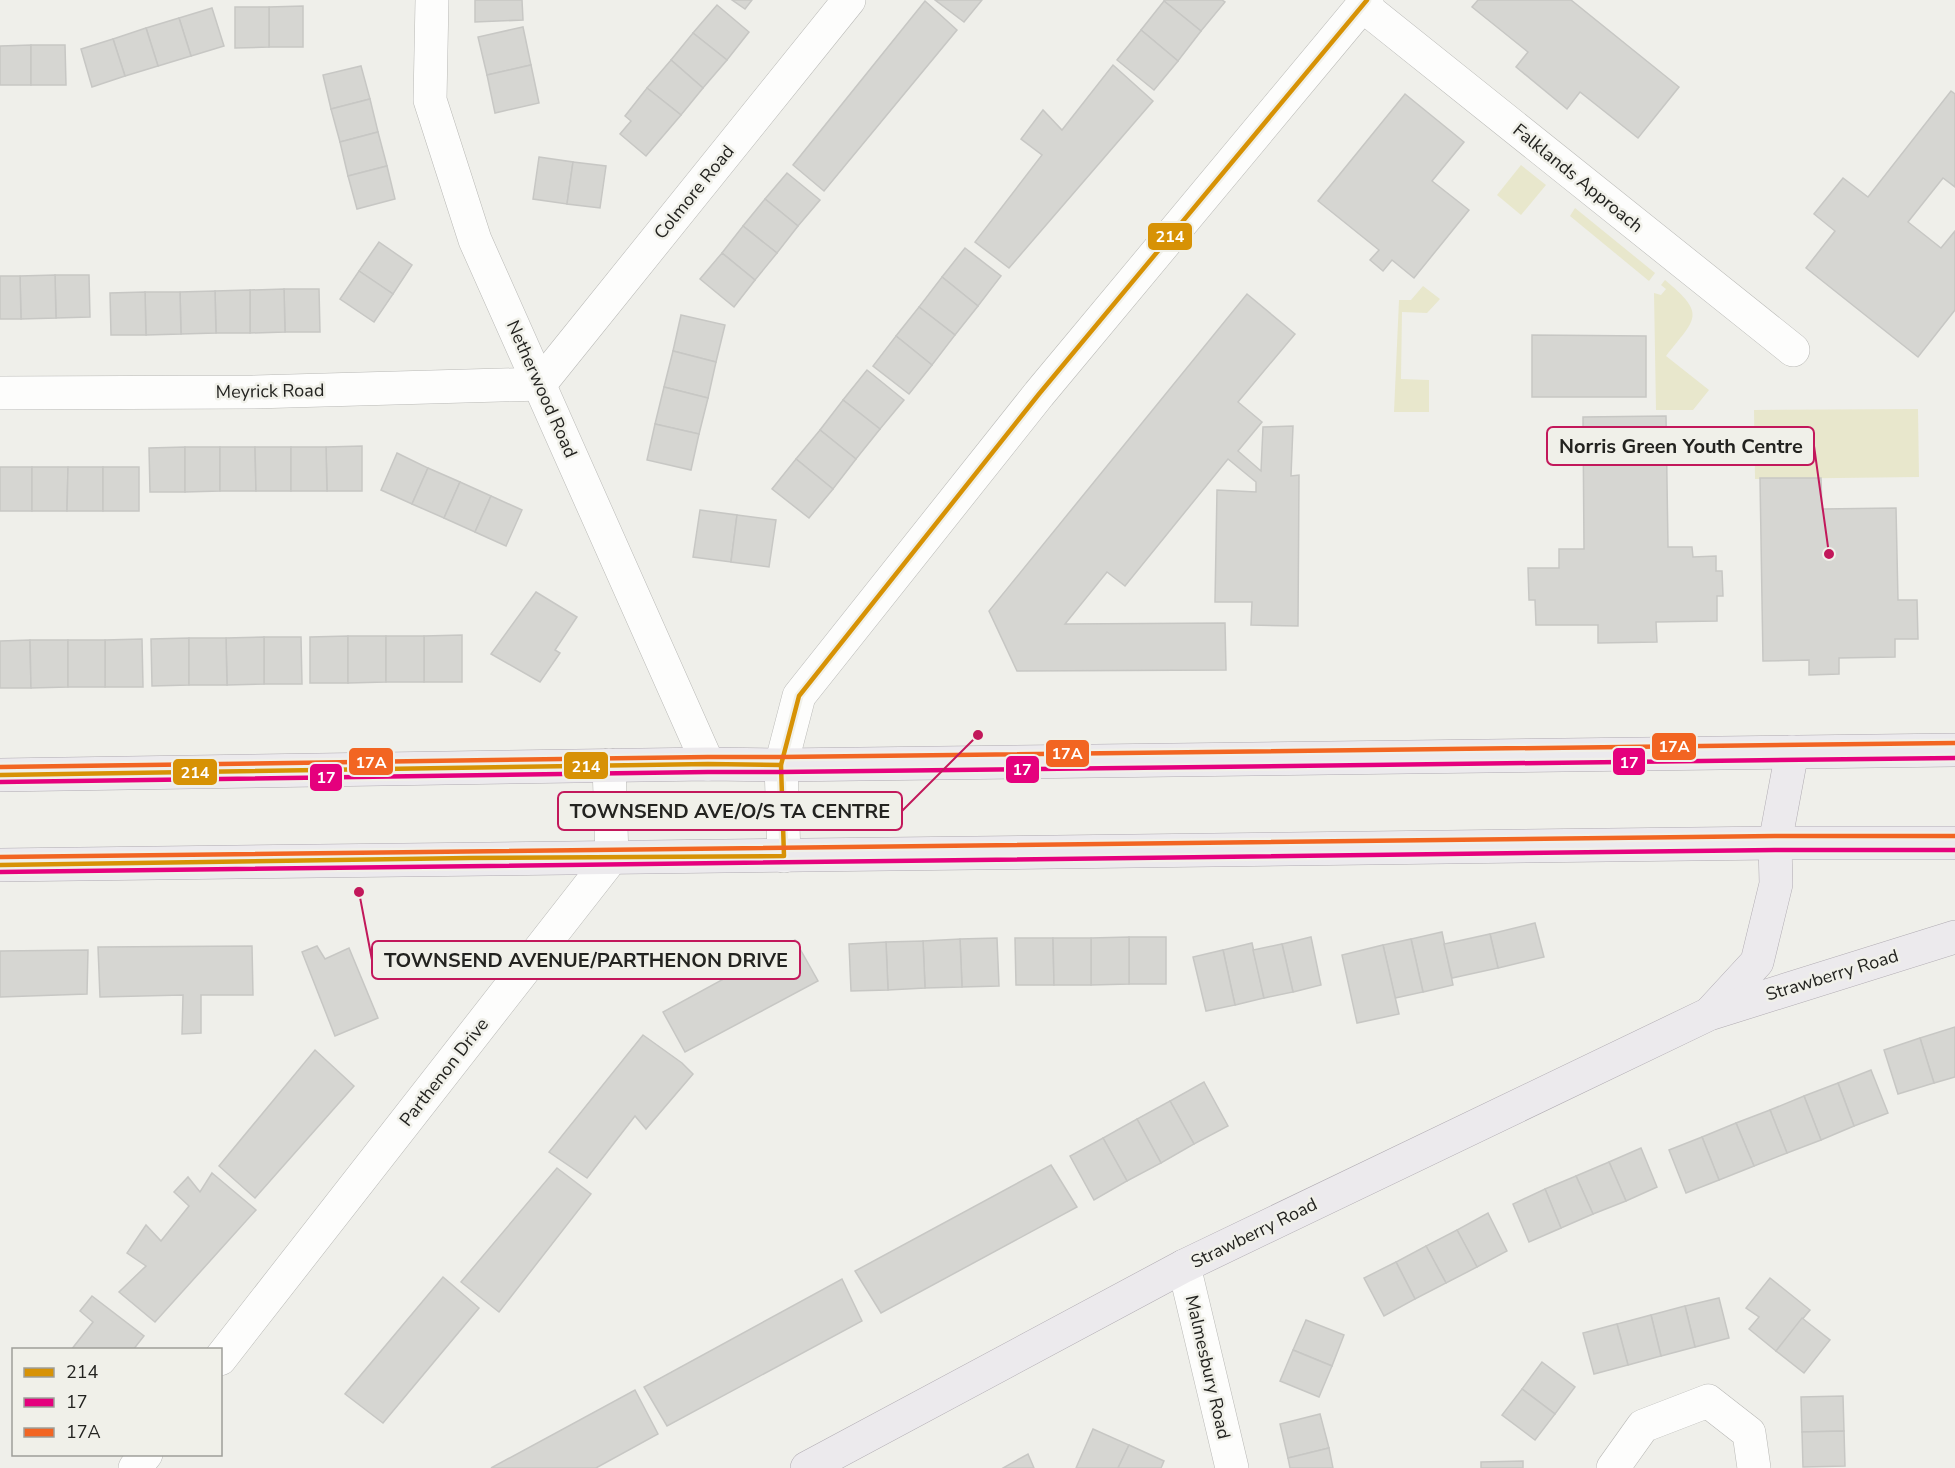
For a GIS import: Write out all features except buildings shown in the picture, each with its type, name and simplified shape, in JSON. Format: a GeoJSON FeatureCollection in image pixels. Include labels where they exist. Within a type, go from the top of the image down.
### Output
{"type":"FeatureCollection","features":[{"type":"Feature","properties":{"kind":"main road"},"geometry":{"type":"LineString","coordinates":[[0,775],[609,765],[781,765],[1955,750]]}},
{"type":"Feature","properties":{"kind":"main road","name":"Strawberry Road"},"geometry":{"type":"LineString","coordinates":[[1709,1014],[1757,962],[1776,884],[1775,843],[1792,752]]}},
{"type":"Feature","properties":{"kind":"main road"},"geometry":{"type":"LineString","coordinates":[[0,865],[1775,843],[1955,843]]}},
{"type":"Feature","properties":{"kind":"main road","name":"Strawberry Road"},"geometry":{"type":"LineString","coordinates":[[807,1468],[1184,1266],[1709,1014],[1955,937]]}},
{"type":"Feature","properties":{"kind":"street","name":"Netherwood Road"},"geometry":{"type":"LineString","coordinates":[[432,0],[430,100],[476,240],[708,764]]}},
{"type":"Feature","properties":{"kind":"street","name":"Colmore Road"},"geometry":{"type":"LineString","coordinates":[[540,384],[849,0]]}},
{"type":"Feature","properties":{"kind":"street","name":"Falklands Approach"},"geometry":{"type":"LineString","coordinates":[[1365,3],[1793,350]]}},
{"type":"Feature","properties":{"kind":"street"},"geometry":{"type":"LineString","coordinates":[[784,856],[781,765],[799,696],[1039,394],[1365,3]]}},
{"type":"Feature","properties":{"kind":"street","name":"Meyrick Road"},"geometry":{"type":"LineString","coordinates":[[0,393],[253,392],[540,384]]}},
{"type":"Feature","properties":{"kind":"street"},"geometry":{"type":"LineString","coordinates":[[609,765],[612,857]]}},
{"type":"Feature","properties":{"kind":"street","name":"Parthenon Drive"},"geometry":{"type":"LineString","coordinates":[[222,1356],[612,857]]}},
{"type":"Feature","properties":{"kind":"street","name":"Malmesbury Road"},"geometry":{"type":"LineString","coordinates":[[1184,1266],[1232,1468]]}},
{"type":"Feature","properties":{"kind":"street"},"geometry":{"type":"LineString","coordinates":[[1612,1468],[1642,1426],[1708,1401],[1749,1433],[1754,1468]]}},
{"type":"Feature","properties":{"kind":"street"},"geometry":{"type":"LineString","coordinates":[[135,1468],[145,1456]]}},
{"type":"Feature","properties":{"kind":"green space"},"geometry":{"type":"Polygon","coordinates":[[[1521,165],[1546,185],[1521,215],[1497,195],[1521,165]]]}},
{"type":"Feature","properties":{"kind":"green space"},"geometry":{"type":"Polygon","coordinates":[[[1575,208],[1655,273],[1649,281],[1570,216],[1575,208]]]}},
{"type":"Feature","properties":{"kind":"green space"},"geometry":{"type":"Polygon","coordinates":[[[1665,280],[1692,309],[1690,324],[1666,356],[1709,390],[1693,410],[1656,410],[1654,293],[1661,295],[1666,289],[1661,285],[1665,280]]]}},
{"type":"Feature","properties":{"kind":"green space"},"geometry":{"type":"Polygon","coordinates":[[[1423,286],[1440,299],[1427,313],[1402,312],[1401,379],[1429,380],[1429,412],[1394,412],[1399,300],[1411,300],[1423,286]]]}},
{"type":"Feature","properties":{"kind":"green space"},"geometry":{"type":"Polygon","coordinates":[[[1918,409],[1919,477],[1755,479],[1754,410],[1918,409]]]}},
{"type":"Feature","properties":{"kind":"transit line","name":"214"},"geometry":{"type":"LineString","coordinates":[[0,865],[784,856],[781,765],[799,696],[1039,394],[1367,0]]}},
{"type":"Feature","properties":{"kind":"transit line","name":"17A"},"geometry":{"type":"LineString","coordinates":[[0,767],[1955,743]]}},
{"type":"Feature","properties":{"kind":"transit line","name":"17"},"geometry":{"type":"LineString","coordinates":[[0,782],[1955,758]]}},
{"type":"Feature","properties":{"kind":"transit line","name":"214"},"geometry":{"type":"LineString","coordinates":[[0,775],[708,764],[781,765]]}},
{"type":"Feature","properties":{"kind":"transit line","name":"17A"},"geometry":{"type":"LineString","coordinates":[[0,857],[1775,836],[1955,836]]}},
{"type":"Feature","properties":{"kind":"transit line","name":"17"},"geometry":{"type":"LineString","coordinates":[[0,872],[1775,850],[1955,850]]}},
{"type":"Feature","properties":{"kind":"place","name":"Norris Green Youth Centre"},"geometry":{"type":"Point","coordinates":[1829,554]}},
{"type":"Feature","properties":{"kind":"place","name":"TOWNSEND AVE/O/S TA CENTRE"},"geometry":{"type":"Point","coordinates":[978,735]}},
{"type":"Feature","properties":{"kind":"place","name":"TOWNSEND AVENUE/PARTHENON DRIVE"},"geometry":{"type":"Point","coordinates":[359,892]}}]}
